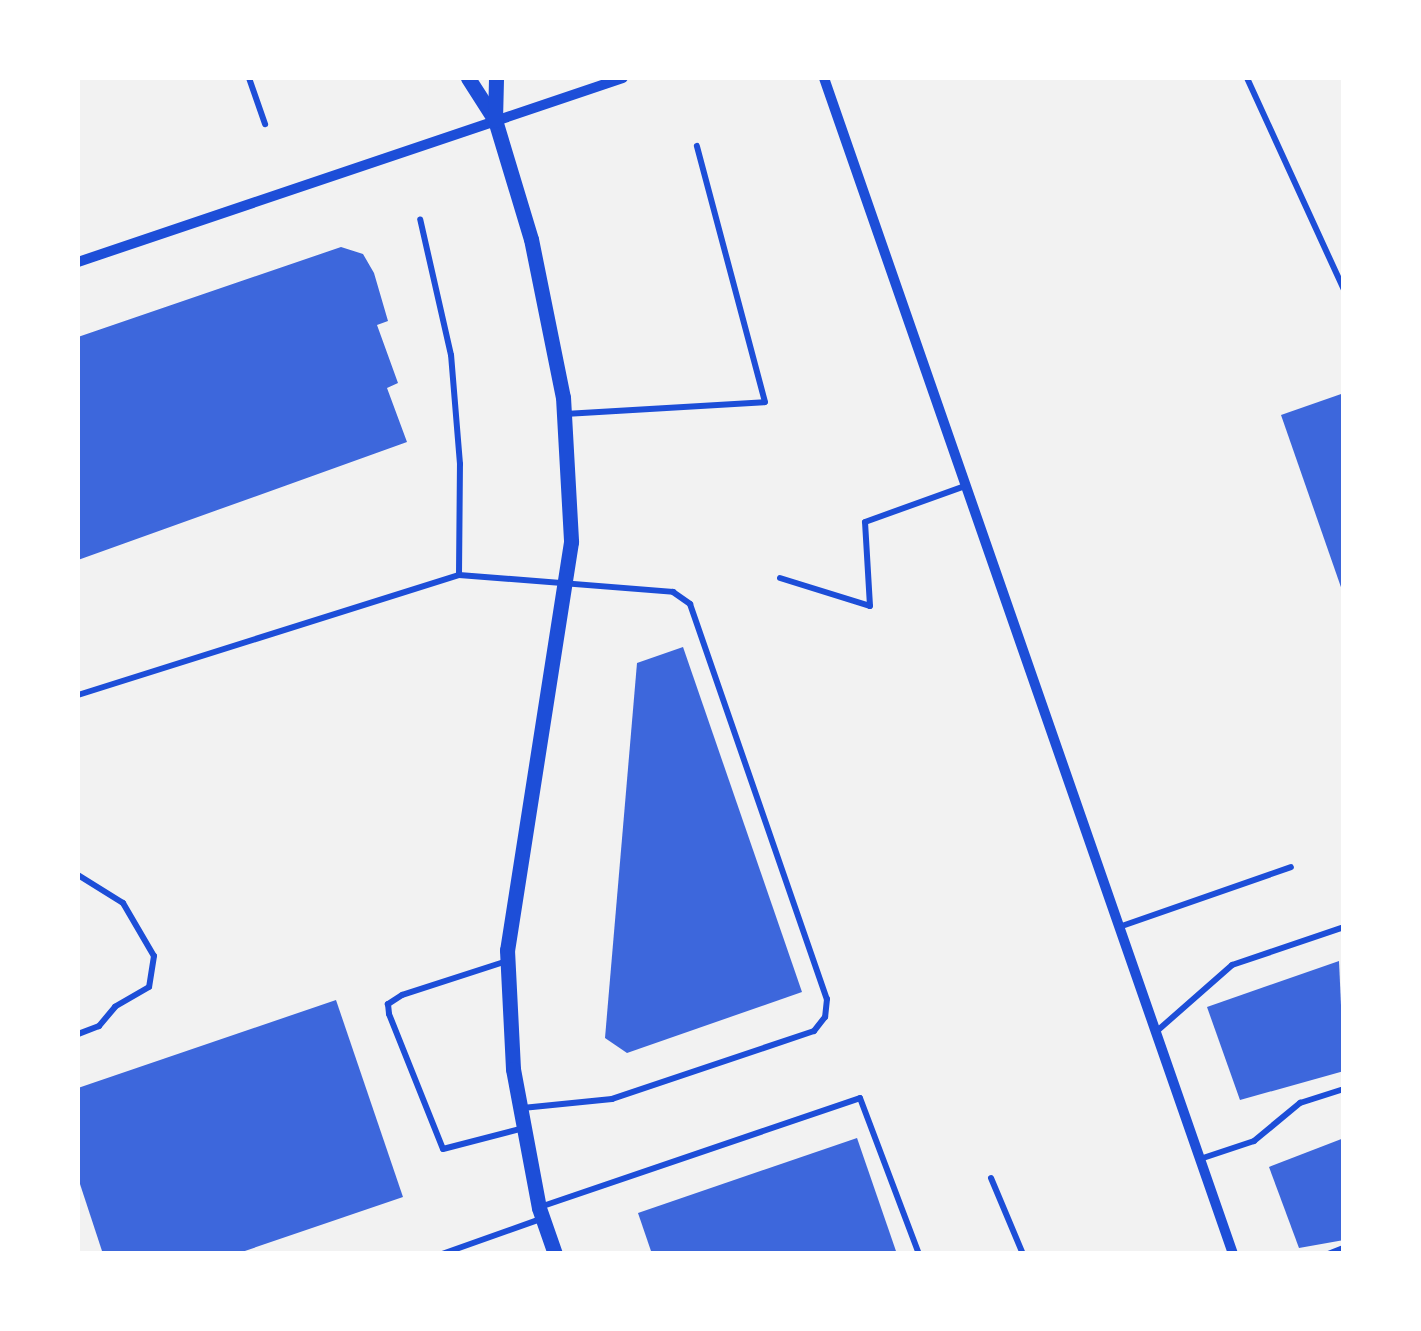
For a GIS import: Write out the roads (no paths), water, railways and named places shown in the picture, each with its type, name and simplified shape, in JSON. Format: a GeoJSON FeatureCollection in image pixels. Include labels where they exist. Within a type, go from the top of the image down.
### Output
{"type":"FeatureCollection","features":[{"type":"Feature","properties":{"kind":"street"},"geometry":{"type":"LineString","coordinates":[[468,78],[495,120],[531,239],[563,414],[570,542],[508,960],[520,1108],[540,1213],[554,1254]]}},
{"type":"Feature","properties":{"kind":"street"},"geometry":{"type":"LineString","coordinates":[[495,120],[496,78]]}},
{"type":"Feature","properties":{"kind":"street"},"geometry":{"type":"LineString","coordinates":[[78,262],[624,78]]}},
{"type":"Feature","properties":{"kind":"street"},"geometry":{"type":"LineString","coordinates":[[824,78],[1233,1254]]}},
{"type":"Feature","properties":{"kind":"lane"},"geometry":{"type":"LineString","coordinates":[[249,78],[266,124]]}},
{"type":"Feature","properties":{"kind":"lane"},"geometry":{"type":"LineString","coordinates":[[1247,78],[1344,290]]}},
{"type":"Feature","properties":{"kind":"lane"},"geometry":{"type":"LineString","coordinates":[[563,414],[764,402],[697,146]]}},
{"type":"Feature","properties":{"kind":"lane"},"geometry":{"type":"LineString","coordinates":[[420,219],[451,355],[460,464],[459,575]]}},
{"type":"Feature","properties":{"kind":"lane"},"geometry":{"type":"LineString","coordinates":[[780,578],[870,606],[865,522],[966,486]]}},
{"type":"Feature","properties":{"kind":"lane"},"geometry":{"type":"LineString","coordinates":[[78,695],[459,575],[563,587],[674,592],[690,604],[827,998],[825,1018],[814,1031],[612,1098],[520,1108]]}},
{"type":"Feature","properties":{"kind":"lane"},"geometry":{"type":"LineString","coordinates":[[1119,926],[1291,866]]}},
{"type":"Feature","properties":{"kind":"lane"},"geometry":{"type":"LineString","coordinates":[[78,875],[124,904],[154,956],[149,987],[115,1007],[99,1026],[78,1034]]}},
{"type":"Feature","properties":{"kind":"lane"},"geometry":{"type":"LineString","coordinates":[[1156,1032],[1232,965],[1344,927]]}},
{"type":"Feature","properties":{"kind":"lane"},"geometry":{"type":"LineString","coordinates":[[508,960],[402,994],[388,1004],[443,1149],[524,1128]]}},
{"type":"Feature","properties":{"kind":"lane"},"geometry":{"type":"LineString","coordinates":[[1200,1158],[1254,1141],[1300,1103],[1344,1089]]}},
{"type":"Feature","properties":{"kind":"lane"},"geometry":{"type":"LineString","coordinates":[[442,1254],[540,1213],[860,1098],[872,1116],[919,1254]]}},
{"type":"Feature","properties":{"kind":"lane"},"geometry":{"type":"LineString","coordinates":[[990,1178],[1024,1254]]}},
{"type":"Feature","properties":{"kind":"lane"},"geometry":{"type":"LineString","coordinates":[[1328,1254],[1344,1248]]}}]}
